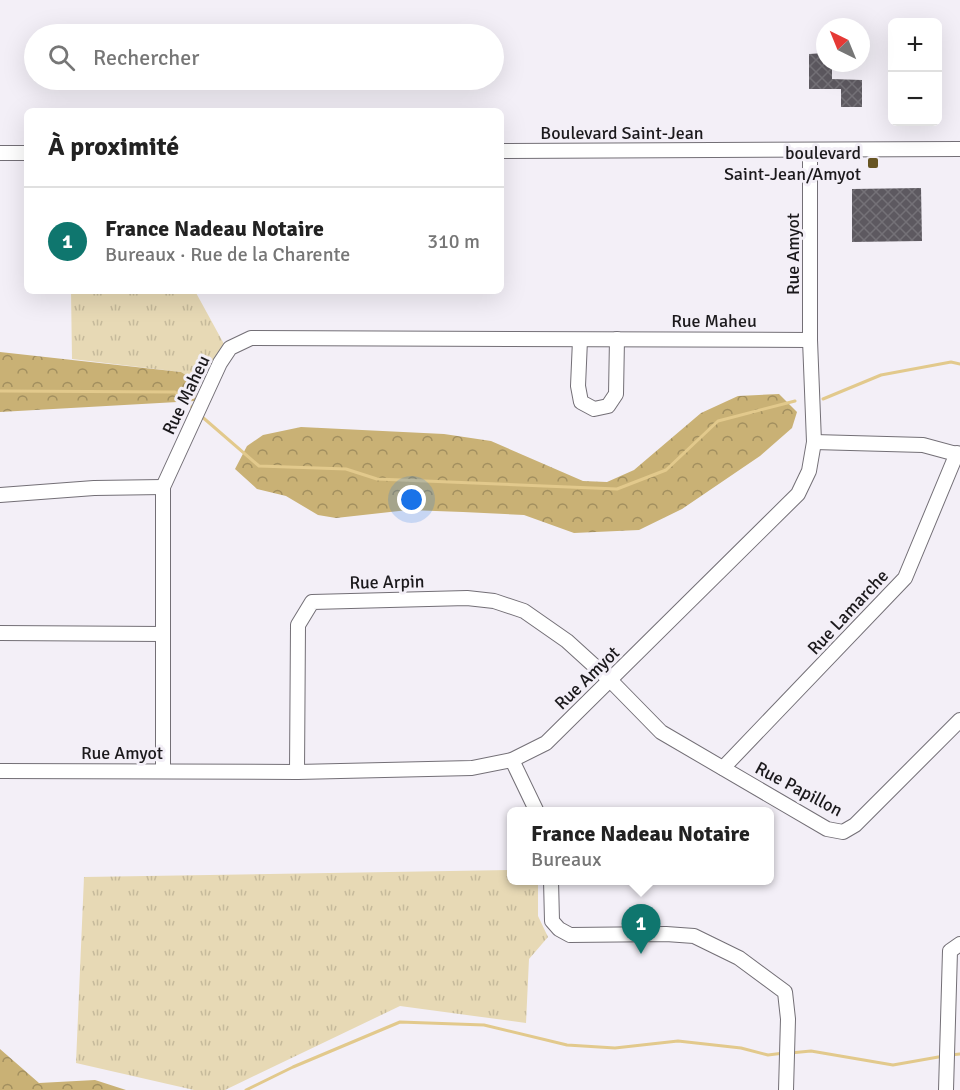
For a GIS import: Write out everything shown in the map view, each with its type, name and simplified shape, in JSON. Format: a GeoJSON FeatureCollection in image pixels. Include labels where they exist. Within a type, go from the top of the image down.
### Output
{"type":"FeatureCollection","features":[{"type":"Feature","properties":{"kind":"street","name":"Boulevard Saint-Jean"},"geometry":{"type":"LineString","coordinates":[[504,151],[960,149]]}},
{"type":"Feature","properties":{"kind":"street","name":"Rue Amyot"},"geometry":{"type":"LineString","coordinates":[[0,771],[297,772],[471,768],[512,760],[546,743],[798,494],[809,471],[814,442],[810,340],[810,150]]}},
{"type":"Feature","properties":{"kind":"street"},"geometry":{"type":"LineString","coordinates":[[0,153],[24,153]]}},
{"type":"Feature","properties":{"kind":"street","name":"Rue Maheu"},"geometry":{"type":"LineString","coordinates":[[163,771],[163,487],[220,363],[230,348],[251,338],[810,340]]}},
{"type":"Feature","properties":{"kind":"street"},"geometry":{"type":"LineString","coordinates":[[580,340],[578,386],[581,402],[594,409],[608,406],[616,394],[617,339]]}},
{"type":"Feature","properties":{"kind":"street"},"geometry":{"type":"LineString","coordinates":[[814,442],[923,445],[958,454]]}},
{"type":"Feature","properties":{"kind":"street","name":"Rue Lamarche"},"geometry":{"type":"LineString","coordinates":[[723,768],[905,578],[958,454]]}},
{"type":"Feature","properties":{"kind":"street"},"geometry":{"type":"LineString","coordinates":[[0,495],[94,488],[163,487]]}},
{"type":"Feature","properties":{"kind":"street","name":"Rue Arpin"},"geometry":{"type":"LineString","coordinates":[[297,772],[298,625],[312,602],[467,598],[494,601],[524,611],[567,641],[610,681]]}},
{"type":"Feature","properties":{"kind":"street"},"geometry":{"type":"LineString","coordinates":[[0,633],[163,634]]}},
{"type":"Feature","properties":{"kind":"street","name":"Rue Papillon"},"geometry":{"type":"LineString","coordinates":[[610,681],[661,732],[827,829],[843,832],[855,825],[960,720]]}},
{"type":"Feature","properties":{"kind":"street"},"geometry":{"type":"LineString","coordinates":[[512,760],[535,807]]}},
{"type":"Feature","properties":{"kind":"street"},"geometry":{"type":"LineString","coordinates":[[550,885],[552,921],[559,929],[570,935],[694,936],[739,958],[785,992],[788,1019],[786,1090]]}},
{"type":"Feature","properties":{"kind":"street"},"geometry":{"type":"LineString","coordinates":[[946,1090],[950,951],[960,944]]}},
{"type":"Feature","properties":{"kind":"green space"},"geometry":{"type":"Polygon","coordinates":[[[71,294],[197,294],[224,344],[198,382],[181,372],[72,359],[71,294]]]}},
{"type":"Feature","properties":{"kind":"green space"},"geometry":{"type":"Polygon","coordinates":[[[0,352],[181,372],[198,382],[195,401],[0,412],[0,352]]]}},
{"type":"Feature","properties":{"kind":"green space"},"geometry":{"type":"Polygon","coordinates":[[[779,394],[797,412],[792,428],[760,456],[682,509],[639,530],[574,533],[524,515],[463,512],[408,510],[336,518],[318,515],[286,496],[257,489],[235,469],[247,446],[263,435],[301,427],[444,434],[491,441],[583,481],[607,482],[634,470],[701,413],[738,396],[779,394]]]}},
{"type":"Feature","properties":{"kind":"green space"},"geometry":{"type":"Polygon","coordinates":[[[507,870],[507,885],[538,885],[538,916],[548,937],[529,959],[526,1023],[400,1006],[225,1090],[194,1090],[76,1063],[84,877],[507,870]]]}},
{"type":"Feature","properties":{"kind":"green space"},"geometry":{"type":"Polygon","coordinates":[[[0,1049],[39,1083],[95,1080],[126,1090],[0,1090],[0,1049]]]}},
{"type":"Feature","properties":{"kind":"building"},"geometry":{"type":"Polygon","coordinates":[[[809,54],[816,54],[816,72],[832,72],[832,79],[862,80],[862,107],[841,107],[841,89],[809,89],[809,54]]]}},
{"type":"Feature","properties":{"kind":"building"},"geometry":{"type":"Polygon","coordinates":[[[921,188],[922,241],[852,242],[852,189],[921,188]]]}},
{"type":"Feature","properties":{"kind":"waterway"},"geometry":{"type":"LineString","coordinates":[[823,399],[881,375],[951,362],[960,364]]}},
{"type":"Feature","properties":{"kind":"waterway"},"geometry":{"type":"LineString","coordinates":[[0,391],[175,392],[193,408]]}},
{"type":"Feature","properties":{"kind":"waterway"},"geometry":{"type":"LineString","coordinates":[[200,415],[259,466],[346,469],[377,479],[617,489],[666,470],[718,421],[795,401]]}},
{"type":"Feature","properties":{"kind":"waterway"},"geometry":{"type":"LineString","coordinates":[[246,1090],[293,1067],[400,1022],[484,1025],[567,1045],[615,1048],[678,1041],[741,1048],[768,1055],[784,1053]]}},
{"type":"Feature","properties":{"kind":"waterway"},"geometry":{"type":"LineString","coordinates":[[790,1053],[811,1051],[893,1065],[944,1056]]}},
{"type":"Feature","properties":{"kind":"waterway"},"geometry":{"type":"LineString","coordinates":[[950,1055],[960,1054]]}},
{"type":"Feature","properties":{"kind":"place","name":"boulevard Saint-Jean/Amyot"},"geometry":{"type":"Point","coordinates":[873,163]}},
{"type":"Feature","properties":{"kind":"place","name":"France Nadeau Notaire"},"geometry":{"type":"Point","coordinates":[641,954]}}]}
